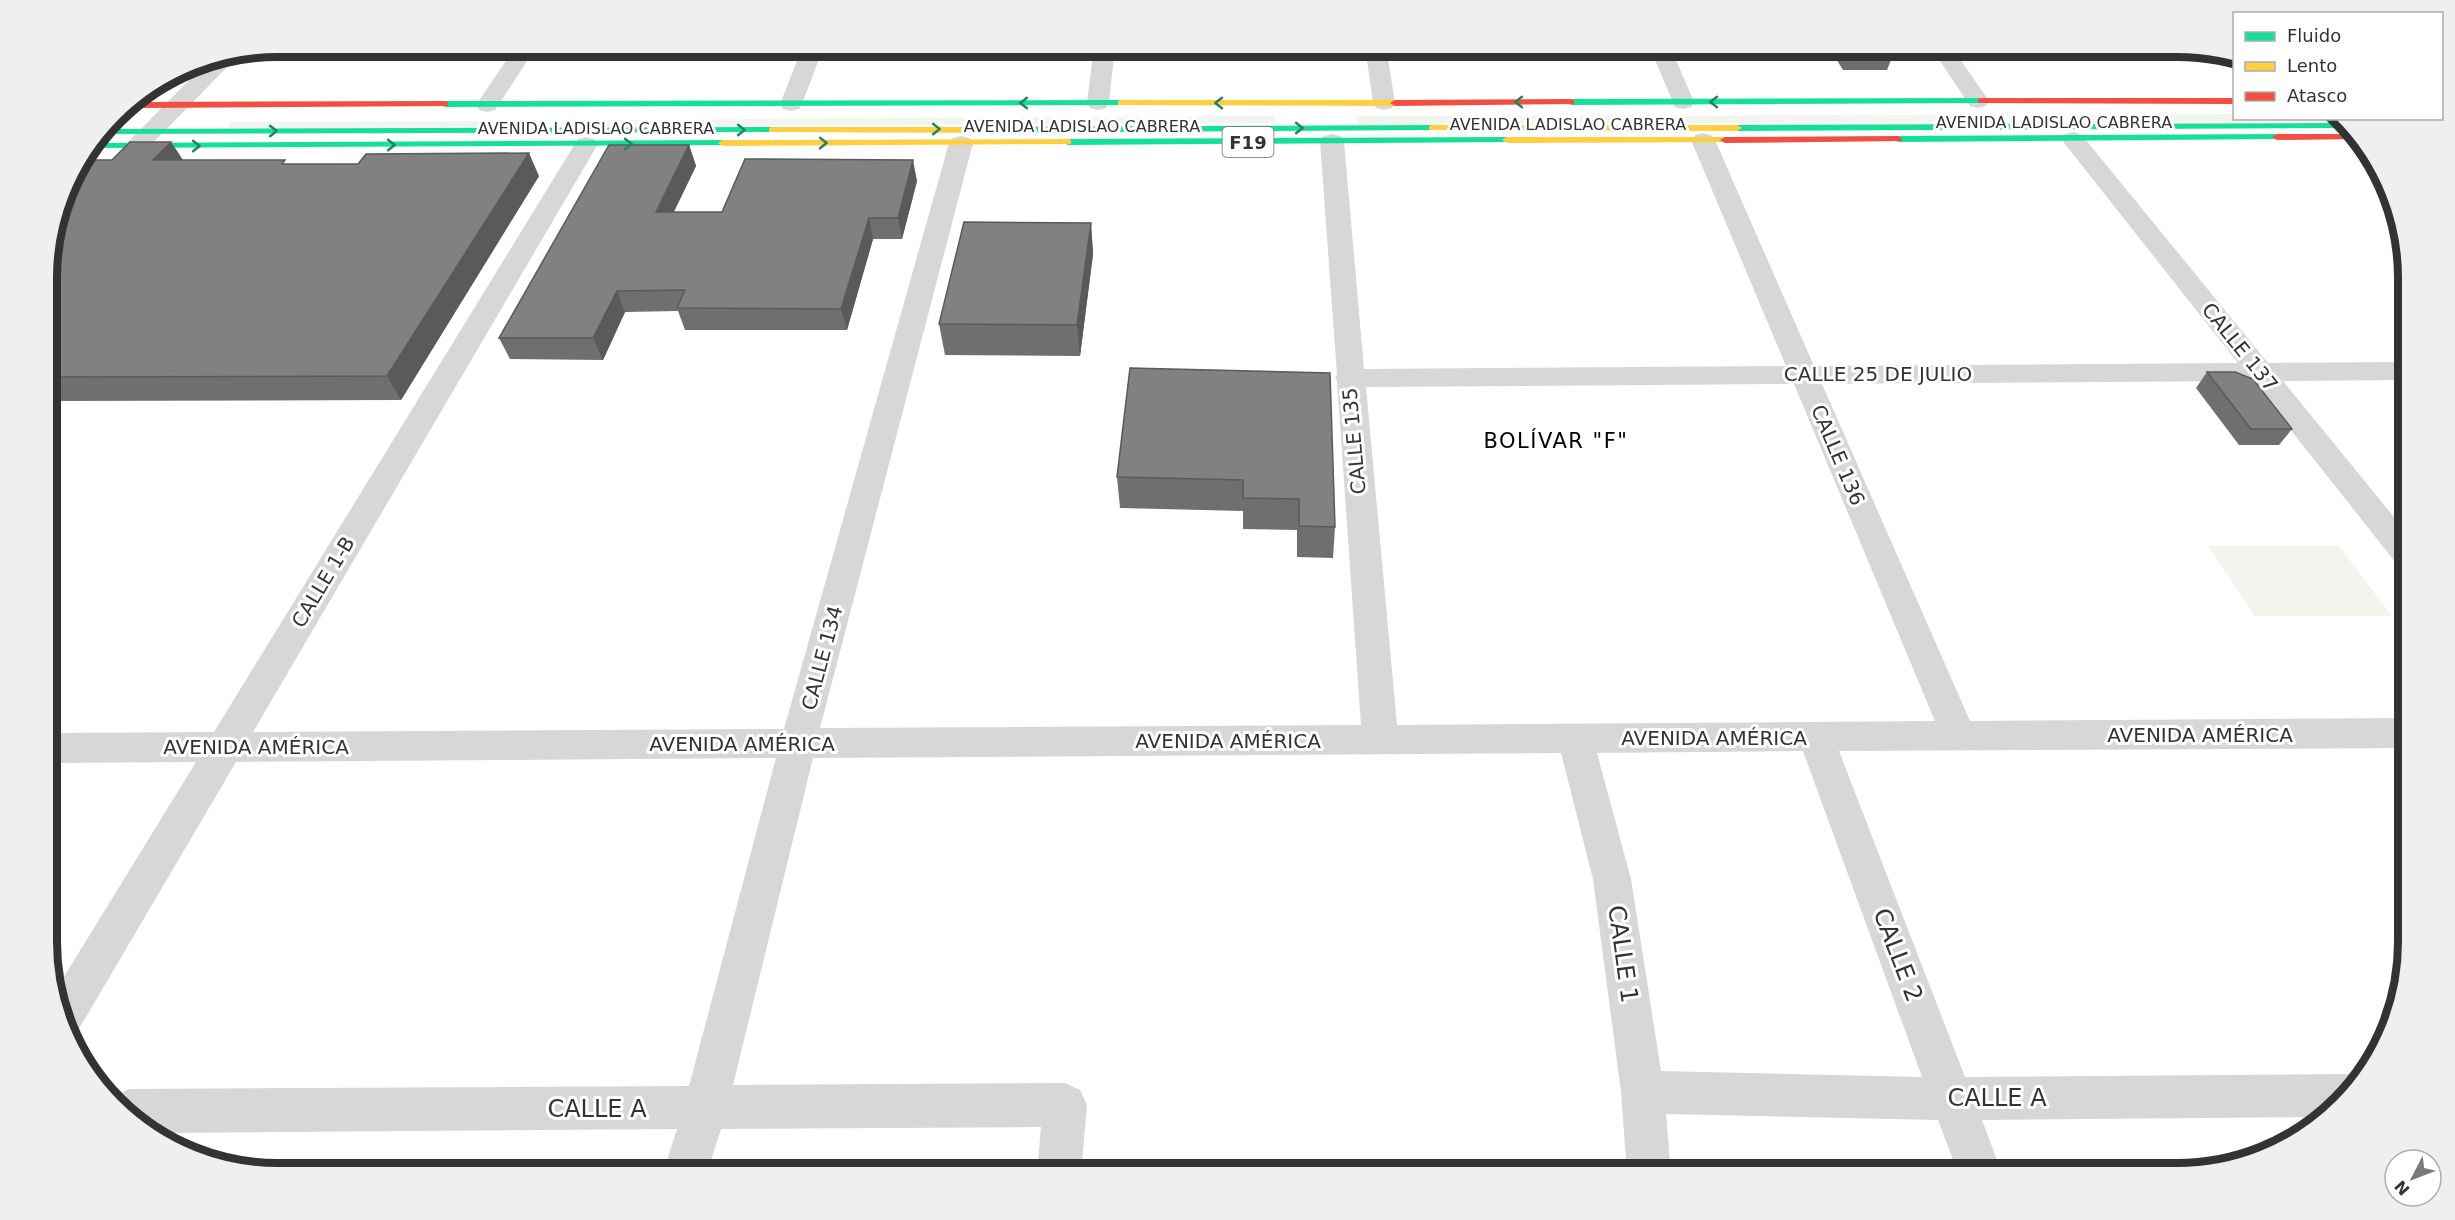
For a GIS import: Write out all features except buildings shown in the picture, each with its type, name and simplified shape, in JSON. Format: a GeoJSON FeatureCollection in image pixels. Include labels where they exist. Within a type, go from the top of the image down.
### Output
{"type":"FeatureCollection","features":[{"type":"Feature","properties":{"kind":"main road","name":"AVENIDA LADISLAO CABRERA"},"geometry":{"type":"LineString","coordinates":[[117,127],[487,105],[2233,101]]}},
{"type":"Feature","properties":{"kind":"main road","name":"AVENIDA LADISLAO CABRERA"},"geometry":{"type":"LineString","coordinates":[[140,106],[152,124]]}},
{"type":"Feature","properties":{"kind":"main road","name":"F19"},"geometry":{"type":"LineString","coordinates":[[117,127],[152,124],[140,106]]}},
{"type":"Feature","properties":{"kind":"main road","name":"AVENIDA LADISLAO CABRERA"},"geometry":{"type":"LineString","coordinates":[[105,142],[152,124],[2233,111]]}},
{"type":"Feature","properties":{"kind":"main road","name":"AVENIDA LADISLAO CABRERA"},"geometry":{"type":"LineString","coordinates":[[152,124],[2337,126]]}},
{"type":"Feature","properties":{"kind":"main road","name":"AVENIDA LADISLAO CABRERA"},"geometry":{"type":"LineString","coordinates":[[152,124],[586,144],[2348,138]]}},
{"type":"Feature","properties":{"kind":"street"},"geometry":{"type":"LineString","coordinates":[[487,105],[520,57]]}},
{"type":"Feature","properties":{"kind":"street"},"geometry":{"type":"LineString","coordinates":[[791,104],[810,57]]}},
{"type":"Feature","properties":{"kind":"street"},"geometry":{"type":"LineString","coordinates":[[1098,103],[1104,57]]}},
{"type":"Feature","properties":{"kind":"street"},"geometry":{"type":"LineString","coordinates":[[1377,57],[1383,103]]}},
{"type":"Feature","properties":{"kind":"street"},"geometry":{"type":"LineString","coordinates":[[1664,57],[1683,102]]}},
{"type":"Feature","properties":{"kind":"street"},"geometry":{"type":"LineString","coordinates":[[1948,57],[1978,101]]}},
{"type":"Feature","properties":{"kind":"street"},"geometry":{"type":"LineString","coordinates":[[152,124],[213,67]]}},
{"type":"Feature","properties":{"kind":"street","name":"CALLE 137"},"geometry":{"type":"LineString","coordinates":[[2073,139],[2260,372],[2397,527]]}},
{"type":"Feature","properties":{"kind":"street","name":"CALLE 136"},"geometry":{"type":"LineString","coordinates":[[1703,140],[1959,736]]}},
{"type":"Feature","properties":{"kind":"street","name":"CALLE 135"},"geometry":{"type":"LineString","coordinates":[[1332,141],[1349,378],[1380,740]]}},
{"type":"Feature","properties":{"kind":"street","name":"CALLE 134"},"geometry":{"type":"LineString","coordinates":[[687,1163],[705,1109],[798,744],[961,143]]}},
{"type":"Feature","properties":{"kind":"street","name":"CALLE 1-B"},"geometry":{"type":"LineString","coordinates":[[68,1009],[586,144]]}},
{"type":"Feature","properties":{"kind":"street","name":"CALLE 25 DE JULIO"},"geometry":{"type":"LineString","coordinates":[[1349,378],[2398,371]]}},
{"type":"Feature","properties":{"kind":"street","name":"AVENIDA AMÉRICA"},"geometry":{"type":"LineString","coordinates":[[57,748],[2398,733]]}},
{"type":"Feature","properties":{"kind":"street","name":"CALLE 2"},"geometry":{"type":"LineString","coordinates":[[1816,737],[1976,1163]]}},
{"type":"Feature","properties":{"kind":"street","name":"CALLE 1"},"geometry":{"type":"LineString","coordinates":[[1575,739],[1612,879],[1643,1092],[1648,1163]]}},
{"type":"Feature","properties":{"kind":"street","name":"CALLE A"},"geometry":{"type":"LineString","coordinates":[[1643,1092],[1952,1099],[2336,1095]]}},
{"type":"Feature","properties":{"kind":"street","name":"CALLE A"},"geometry":{"type":"LineString","coordinates":[[136,1111],[1065,1105],[1060,1163]]}},
{"type":"Feature","properties":{"kind":"shaded area"},"geometry":{"type":"Polygon","coordinates":[[[2233,114],[2233,120],[2332,121],[2088,122],[2082,115],[2233,114]]]}},
{"type":"Feature","properties":{"kind":"shaded area"},"geometry":{"type":"Polygon","coordinates":[[[2000,115],[2005,121],[1359,125],[1356,116],[2000,115]]]}},
{"type":"Feature","properties":{"kind":"shaded area"},"geometry":{"type":"Polygon","coordinates":[[[1275,116],[1275,123],[573,126],[576,120],[1275,116]]]}},
{"type":"Feature","properties":{"kind":"shaded area"},"geometry":{"type":"Polygon","coordinates":[[[500,121],[497,127],[227,128],[231,122],[500,121]]]}},
{"type":"Feature","properties":{"kind":"shaded area"},"geometry":{"type":"Polygon","coordinates":[[[2208,546],[2339,546],[2392,616],[2255,616],[2208,546]]]}},
{"type":"Feature","properties":{"kind":"traffic: fast"},"geometry":{"type":"LineString","coordinates":[[1571,102],[1981,101]]}},
{"type":"Feature","properties":{"kind":"traffic: fast"},"geometry":{"type":"LineString","coordinates":[[445,104],[1121,103]]}},
{"type":"Feature","properties":{"kind":"traffic: fast"},"geometry":{"type":"LineString","coordinates":[[1737,128],[2337,126]]}},
{"type":"Feature","properties":{"kind":"traffic: fast"},"geometry":{"type":"LineString","coordinates":[[977,130],[1432,128]]}},
{"type":"Feature","properties":{"kind":"traffic: fast"},"geometry":{"type":"LineString","coordinates":[[112,132],[772,130]]}},
{"type":"Feature","properties":{"kind":"traffic: fast"},"geometry":{"type":"LineString","coordinates":[[1898,139],[2277,137]]}},
{"type":"Feature","properties":{"kind":"traffic: fast"},"geometry":{"type":"LineString","coordinates":[[1068,142],[1507,140]]}},
{"type":"Feature","properties":{"kind":"traffic: fast"},"geometry":{"type":"LineString","coordinates":[[101,146],[723,143]]}},
{"type":"Feature","properties":{"kind":"traffic: slow"},"geometry":{"type":"LineString","coordinates":[[1121,103],[1395,103]]}},
{"type":"Feature","properties":{"kind":"traffic: slow"},"geometry":{"type":"LineString","coordinates":[[1432,128],[1737,128]]}},
{"type":"Feature","properties":{"kind":"traffic: slow"},"geometry":{"type":"LineString","coordinates":[[772,130],[977,130]]}},
{"type":"Feature","properties":{"kind":"traffic: slow"},"geometry":{"type":"LineString","coordinates":[[1507,140],[1725,140]]}},
{"type":"Feature","properties":{"kind":"traffic: slow"},"geometry":{"type":"LineString","coordinates":[[723,143],[1068,142]]}},
{"type":"Feature","properties":{"kind":"traffic: jam"},"geometry":{"type":"LineString","coordinates":[[1981,101],[2233,101]]}},
{"type":"Feature","properties":{"kind":"traffic: jam"},"geometry":{"type":"LineString","coordinates":[[1395,103],[1571,102]]}},
{"type":"Feature","properties":{"kind":"traffic: jam"},"geometry":{"type":"LineString","coordinates":[[141,105],[445,104]]}},
{"type":"Feature","properties":{"kind":"traffic: jam"},"geometry":{"type":"LineString","coordinates":[[2277,137],[2347,137]]}},
{"type":"Feature","properties":{"kind":"traffic: jam"},"geometry":{"type":"LineString","coordinates":[[1725,140],[1898,139]]}},
{"type":"Feature","properties":{"kind":"district","name":"BOLÍVAR \"F\""},"geometry":{"type":"Point","coordinates":[1556,441]}}]}
